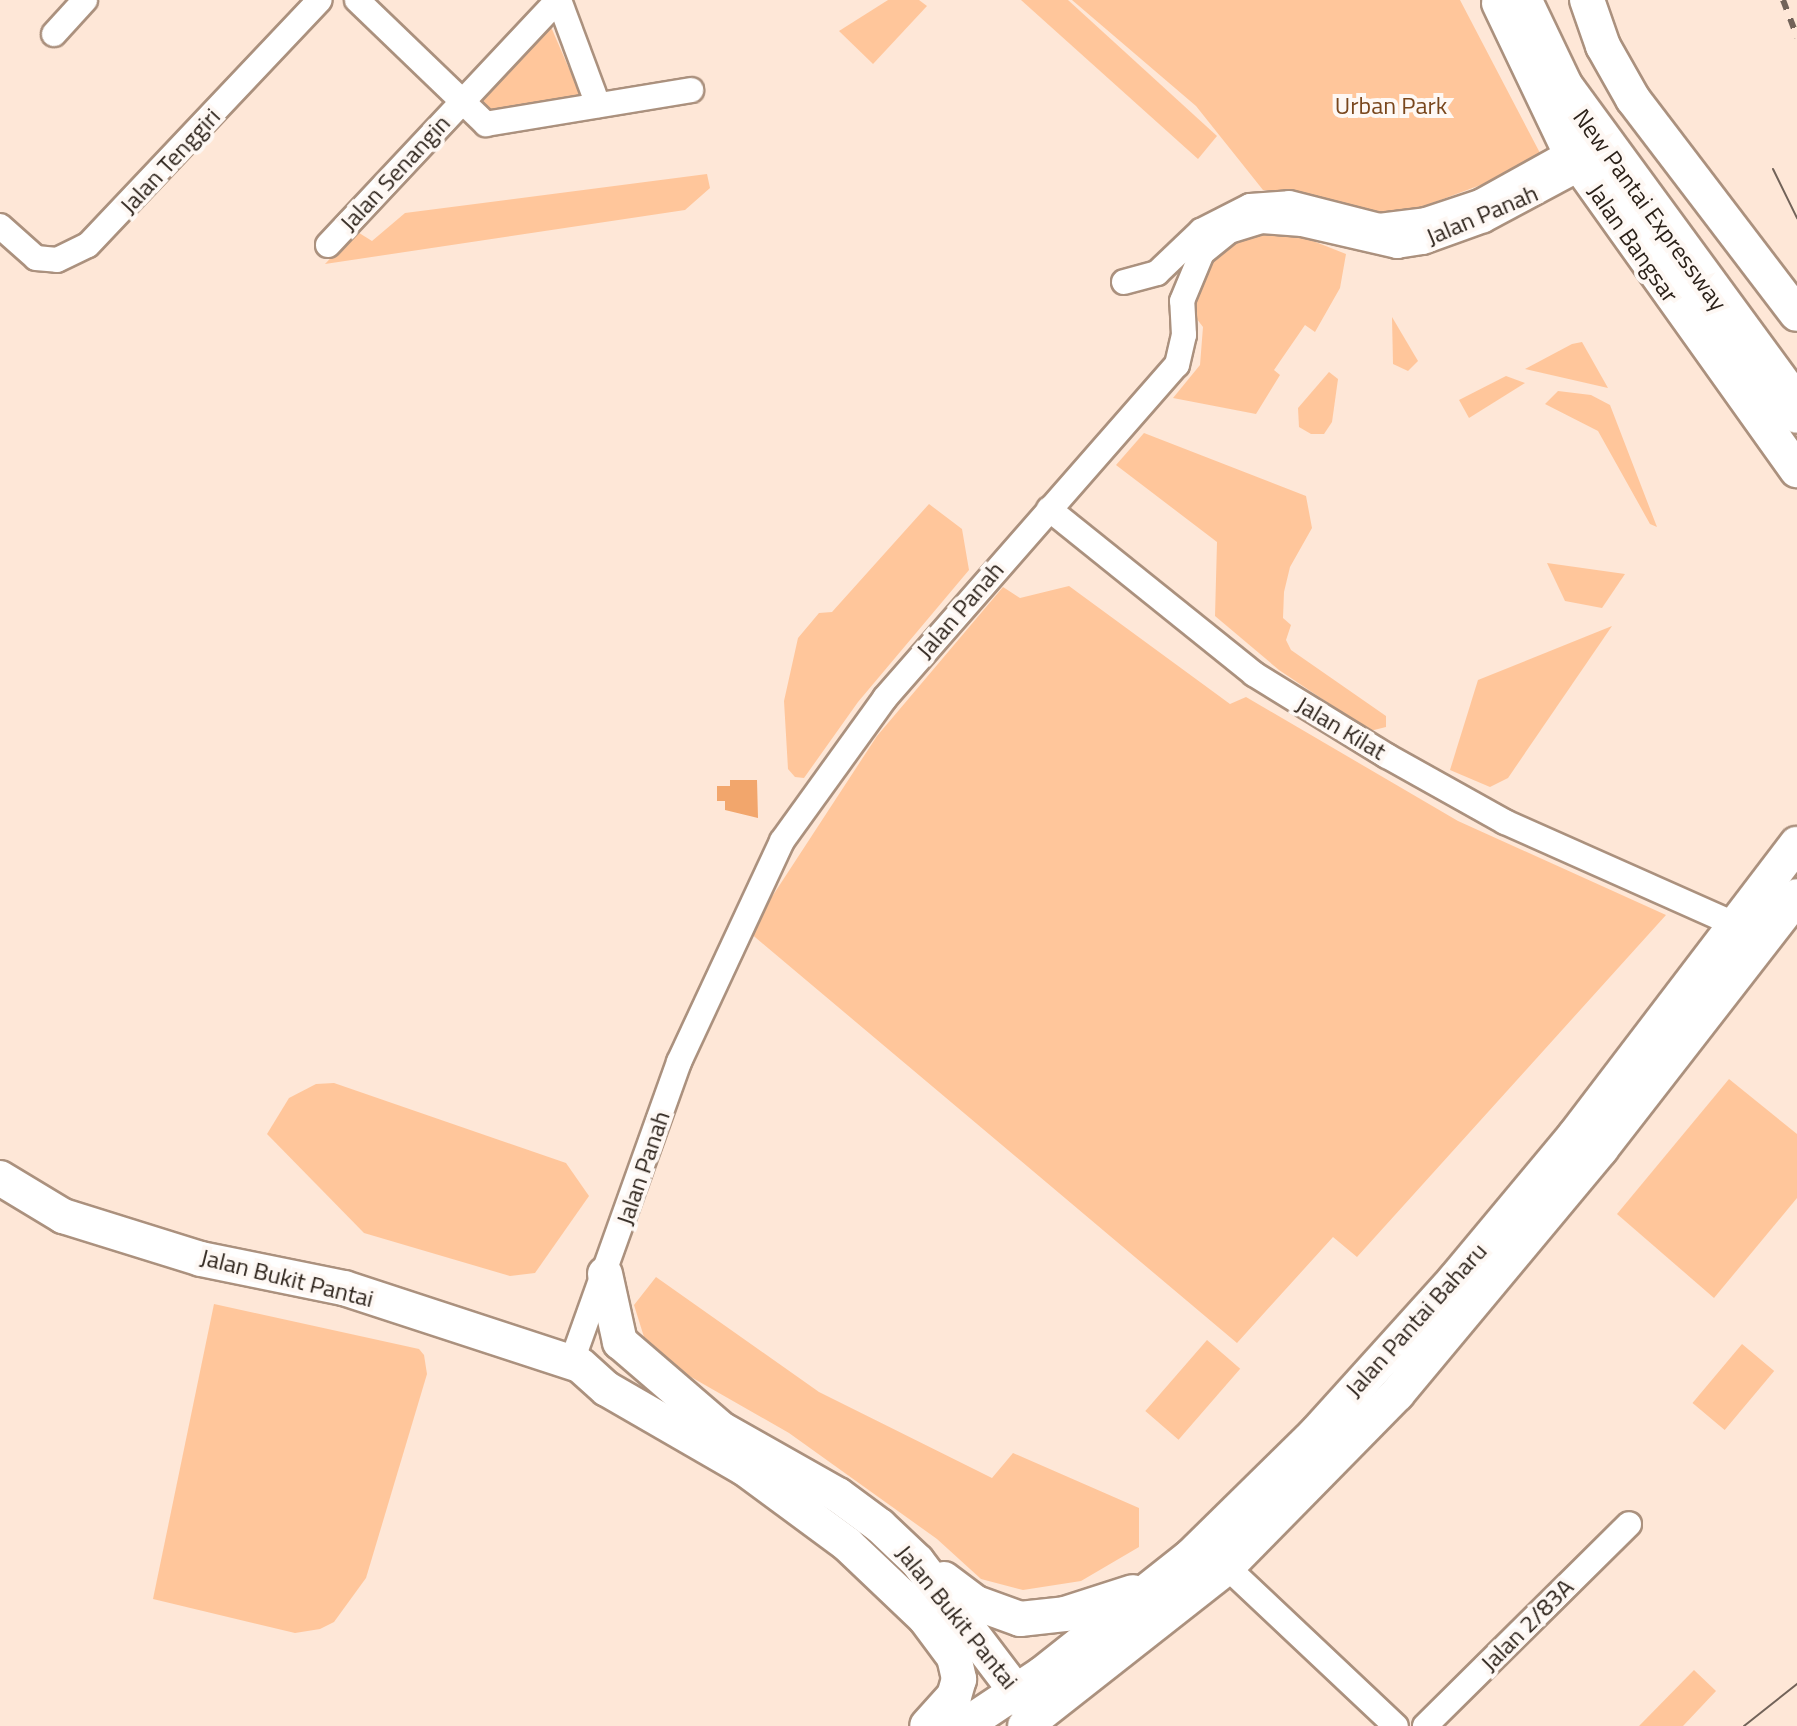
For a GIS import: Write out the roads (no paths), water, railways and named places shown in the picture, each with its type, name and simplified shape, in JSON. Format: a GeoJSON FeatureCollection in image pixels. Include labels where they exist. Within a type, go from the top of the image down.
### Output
{"type":"FeatureCollection","features":[{"type":"Feature","properties":{"kind":"highway","name":"New Pantai Expressway"},"geometry":{"type":"LineString","coordinates":[[1519,0],[1561,88],[1797,411]]}},
{"type":"Feature","properties":{"kind":"highway","name":"New Pantai Expressway"},"geometry":{"type":"LineString","coordinates":[[1546,0],[1583,81],[1797,369]]}},
{"type":"Feature","properties":{"kind":"main road","name":"Jalan Bangsar"},"geometry":{"type":"LineString","coordinates":[[1498,0],[1575,160],[1797,470]]}},
{"type":"Feature","properties":{"kind":"main road"},"geometry":{"type":"LineString","coordinates":[[1587,0],[1603,46],[1633,99],[1797,314]]}},
{"type":"Feature","properties":{"kind":"main road","name":"Jalan Pantai Baharu"},"geometry":{"type":"LineString","coordinates":[[1026,1712],[1316,1433],[1455,1279],[1575,1135],[1797,844]]}},
{"type":"Feature","properties":{"kind":"main road","name":"Jalan Pantai Baharu"},"geometry":{"type":"LineString","coordinates":[[964,1726],[1026,1712],[1227,1567],[1397,1394],[1479,1298],[1797,896]]}},
{"type":"Feature","properties":{"kind":"main road","name":"Jalan Bukit Pantai"},"geometry":{"type":"LineString","coordinates":[[0,1178],[63,1216],[201,1259],[344,1288],[576,1363],[610,1366],[838,1495],[917,1561],[1026,1712]]}},
{"type":"Feature","properties":{"kind":"main road"},"geometry":{"type":"LineString","coordinates":[[605,1274],[620,1342],[720,1428]]}},
{"type":"Feature","properties":{"kind":"main road","name":"Jalan Bukit Pantai"},"geometry":{"type":"LineString","coordinates":[[576,1363],[607,1389],[744,1468],[885,1578],[925,1618],[954,1657],[959,1679],[954,1696],[927,1726]]}},
{"type":"Feature","properties":{"kind":"main road"},"geometry":{"type":"LineString","coordinates":[[917,1561],[976,1603],[1020,1619],[1065,1614],[1156,1584]]}},
{"type":"Feature","properties":{"kind":"street"},"geometry":{"type":"LineString","coordinates":[[54,34],[85,0]]}},
{"type":"Feature","properties":{"kind":"street","name":"Jalan Tenggiri"},"geometry":{"type":"LineString","coordinates":[[0,226],[36,258],[57,260],[88,245],[320,0]]}},
{"type":"Feature","properties":{"kind":"street"},"geometry":{"type":"LineString","coordinates":[[357,0],[463,101]]}},
{"type":"Feature","properties":{"kind":"street","name":"Jalan Senangin"},"geometry":{"type":"LineString","coordinates":[[328,245],[558,0],[598,105]]}},
{"type":"Feature","properties":{"kind":"street","name":"Jalan Senangin"},"geometry":{"type":"LineString","coordinates":[[463,101],[486,124],[691,90]]}},
{"type":"Feature","properties":{"kind":"street","name":"Jalan Panah"},"geometry":{"type":"LineString","coordinates":[[1124,282],[1157,273],[1215,222],[1250,206],[1272,203],[1371,242],[1423,242],[1484,220],[1575,160]]}},
{"type":"Feature","properties":{"kind":"street","name":"Jalan Panah"},"geometry":{"type":"LineString","coordinates":[[576,1363],[679,1062],[782,841],[861,728],[1177,365],[1183,350],[1183,292],[1202,253],[1245,225],[1303,215]]}},
{"type":"Feature","properties":{"kind":"street","name":"Jalan Kilat"},"geometry":{"type":"LineString","coordinates":[[1049,509],[1213,642],[1295,700],[1460,800],[1734,924]]}},
{"type":"Feature","properties":{"kind":"street","name":"Jalan 2/83A"},"geometry":{"type":"LineString","coordinates":[[1425,1726],[1629,1524]]}},
{"type":"Feature","properties":{"kind":"street"},"geometry":{"type":"LineString","coordinates":[[1227,1567],[1396,1726]]}},
{"type":"Feature","properties":{"kind":"tram line"},"geometry":{"type":"LineString","coordinates":[[1773,169],[1797,218]]}},
{"type":"Feature","properties":{"kind":"tram line"},"geometry":{"type":"LineString","coordinates":[[1744,1726],[1797,1684]]}},
{"type":"Feature","properties":{"kind":"railway"},"geometry":{"type":"LineString","coordinates":[[1783,0],[1797,37]]}},
{"type":"Feature","properties":{"kind":"park label","name":"Urban Park"},"geometry":{"type":"Point","coordinates":[1391,106]}}]}
